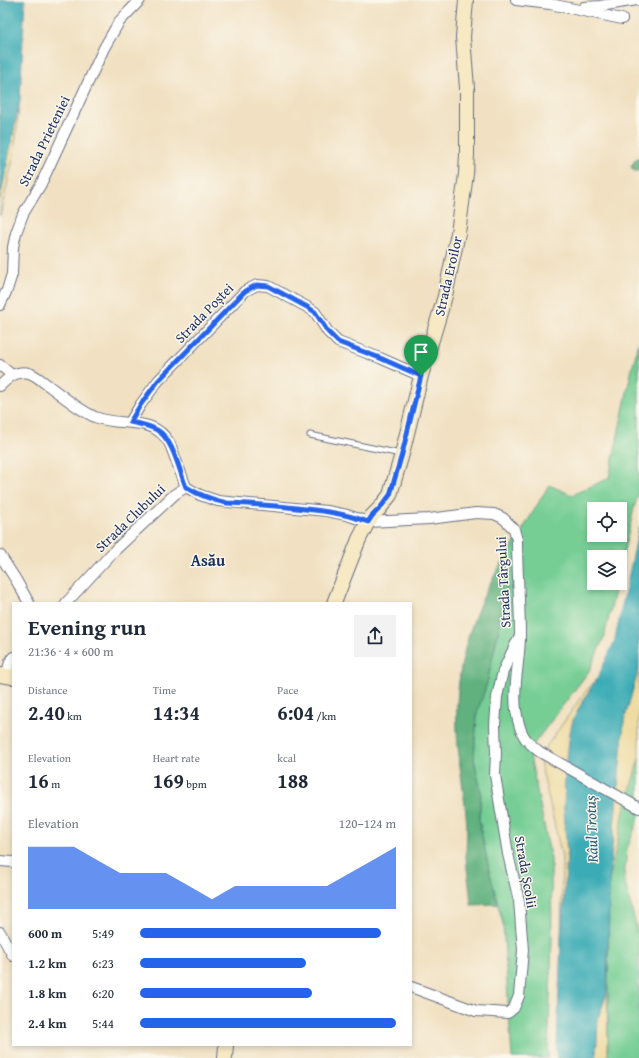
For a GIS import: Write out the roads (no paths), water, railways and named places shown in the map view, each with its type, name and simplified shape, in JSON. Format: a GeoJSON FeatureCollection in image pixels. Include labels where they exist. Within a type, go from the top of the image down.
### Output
{"type":"FeatureCollection","features":[{"type":"Feature","properties":{"kind":"main road","name":"Strada Eroilor"},"geometry":{"type":"LineString","coordinates":[[334,602],[368,522],[390,495],[454,257],[466,174],[467,88],[463,37],[466,0]]}},
{"type":"Feature","properties":{"kind":"main road"},"geometry":{"type":"LineString","coordinates":[[225,1058],[226,1046]]}},
{"type":"Feature","properties":{"kind":"street","name":"Strada Prieteniei"},"geometry":{"type":"LineString","coordinates":[[0,305],[12,274],[13,247],[23,214],[41,184],[104,48],[119,22],[140,0]]}},
{"type":"Feature","properties":{"kind":"street"},"geometry":{"type":"LineString","coordinates":[[516,0],[564,7],[622,19]]}},
{"type":"Feature","properties":{"kind":"street"},"geometry":{"type":"LineString","coordinates":[[564,7],[590,7],[637,0]]}},
{"type":"Feature","properties":{"kind":"street","name":"Strada Poștei"},"geometry":{"type":"LineString","coordinates":[[130,422],[149,393],[168,370],[245,291],[257,285],[268,286],[315,312],[328,332],[338,342],[421,376]]}},
{"type":"Feature","properties":{"kind":"street"},"geometry":{"type":"LineString","coordinates":[[0,365],[12,375]]}},
{"type":"Feature","properties":{"kind":"street"},"geometry":{"type":"LineString","coordinates":[[0,386],[12,375],[24,372],[34,375],[66,399],[95,417],[111,421],[130,422],[157,430],[166,438],[186,487]]}},
{"type":"Feature","properties":{"kind":"street","name":"Strada Clubului"},"geometry":{"type":"LineString","coordinates":[[67,602],[114,551],[175,494],[186,487],[200,495],[218,501],[327,511],[347,515],[368,522]]}},
{"type":"Feature","properties":{"kind":"street","name":"Strada Târgului"},"geometry":{"type":"LineString","coordinates":[[368,522],[429,519],[476,513],[494,514],[504,518],[514,529],[517,540],[520,636],[516,710],[525,740],[540,752],[636,806]]}},
{"type":"Feature","properties":{"kind":"street"},"geometry":{"type":"LineString","coordinates":[[0,555],[28,602]]}},
{"type":"Feature","properties":{"kind":"street","name":"Strada Școlii"},"geometry":{"type":"LineString","coordinates":[[412,987],[476,1011],[491,1013],[508,1013],[514,1008],[519,996],[523,950],[519,901],[508,854],[495,775],[495,725],[497,697],[503,671],[520,636]]}},
{"type":"Feature","properties":{"kind":"street"},"geometry":{"type":"LineString","coordinates":[[6,676],[12,659]]}},
{"type":"Feature","properties":{"kind":"street"},"geometry":{"type":"LineString","coordinates":[[0,861],[12,862]]}},
{"type":"Feature","properties":{"kind":"street"},"geometry":{"type":"LineString","coordinates":[[0,932],[12,954]]}},
{"type":"Feature","properties":{"kind":"lane"},"geometry":{"type":"LineString","coordinates":[[310,435],[402,454]]}},
{"type":"Feature","properties":{"kind":"water"},"geometry":{"type":"Polygon","coordinates":[[[0,0],[25,0],[20,99],[0,199],[0,0]]]}},
{"type":"Feature","properties":{"kind":"water","name":"Râul Trotuș"},"geometry":{"type":"Polygon","coordinates":[[[639,527],[639,668],[624,721],[609,881],[607,993],[598,1018],[596,1058],[556,1058],[561,939],[567,856],[564,808],[565,776],[570,732],[573,720],[597,678],[614,641],[625,590],[627,590],[627,582],[639,527]]]}},
{"type":"Feature","properties":{"kind":"district","name":"Asău"},"geometry":{"type":"Point","coordinates":[208,560]}}]}
